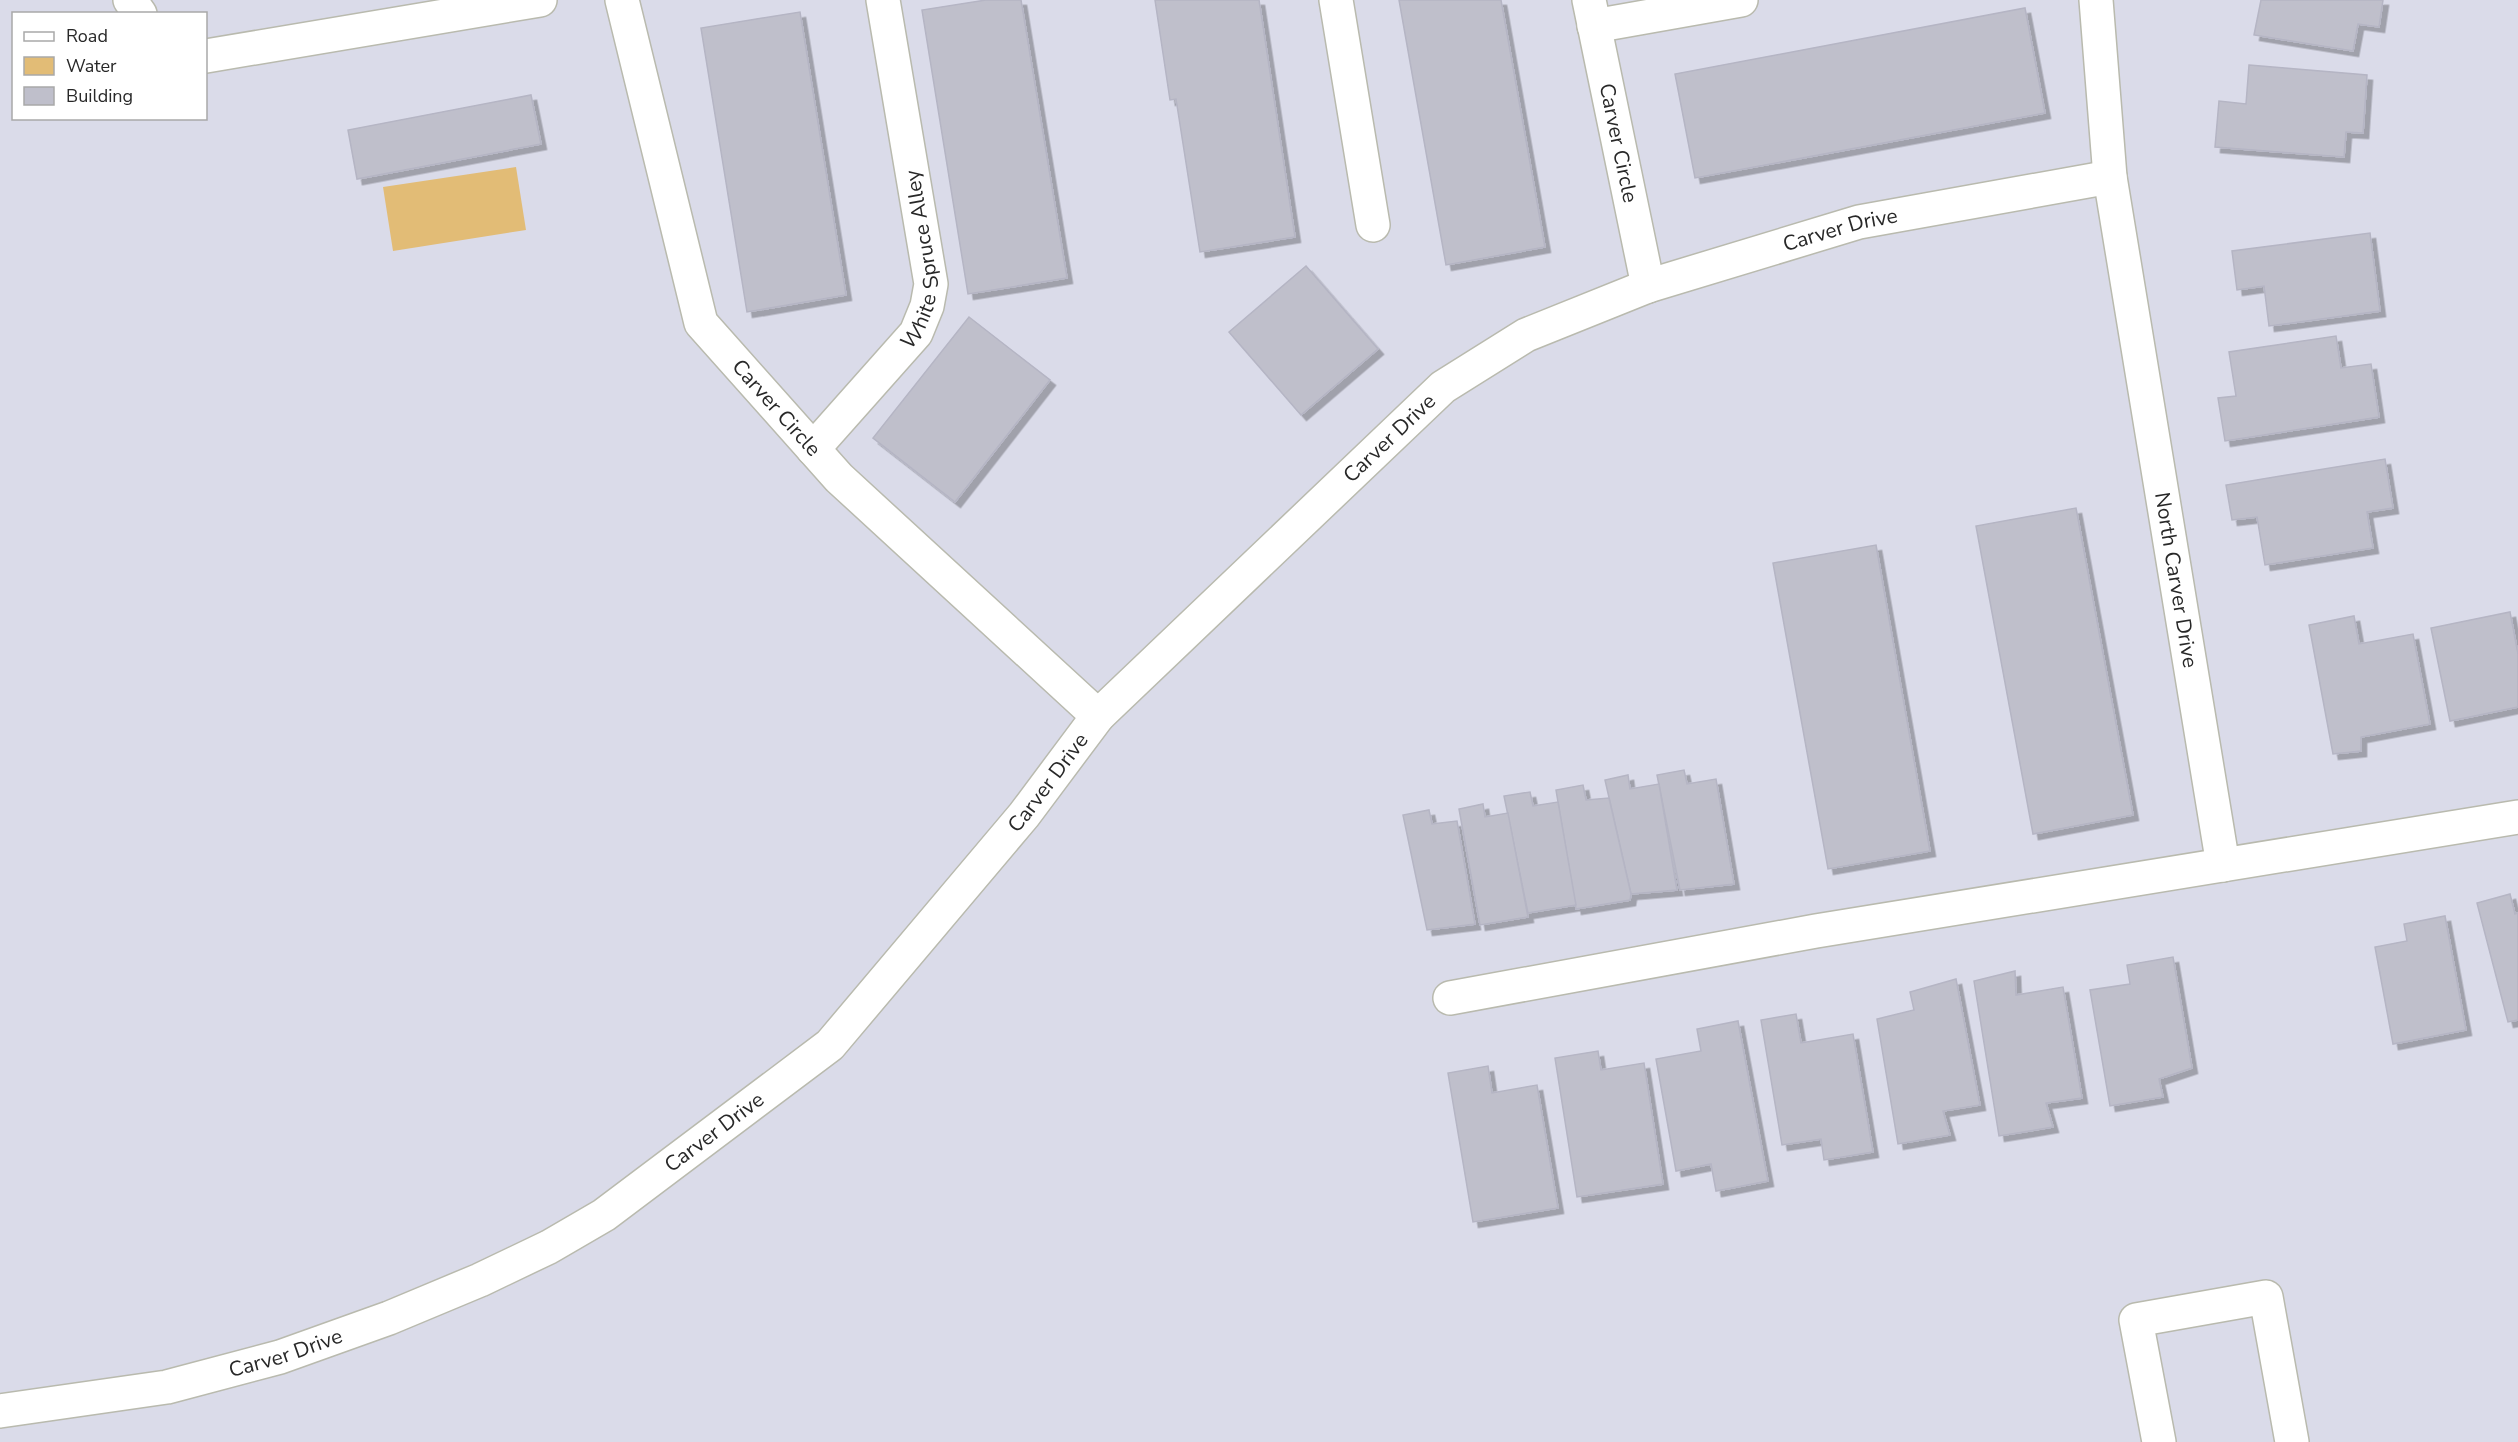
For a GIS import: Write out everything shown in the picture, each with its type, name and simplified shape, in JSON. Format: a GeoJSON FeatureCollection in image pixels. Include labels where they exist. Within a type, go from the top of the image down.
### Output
{"type":"FeatureCollection","features":[{"type":"Feature","properties":{"kind":"street"},"geometry":{"type":"LineString","coordinates":[[207,56],[540,0]]}},
{"type":"Feature","properties":{"kind":"street","name":"Carver Circle"},"geometry":{"type":"LineString","coordinates":[[622,0],[701,323],[839,478],[1098,716]]}},
{"type":"Feature","properties":{"kind":"street","name":"White Spruce Alley"},"geometry":{"type":"LineString","coordinates":[[813,449],[916,333],[927,306],[931,284],[883,0]]}},
{"type":"Feature","properties":{"kind":"street"},"geometry":{"type":"LineString","coordinates":[[1336,0],[1373,225]]}},
{"type":"Feature","properties":{"kind":"street"},"geometry":{"type":"LineString","coordinates":[[1592,13],[1741,0]]}},
{"type":"Feature","properties":{"kind":"street","name":"North Carver Drive"},"geometry":{"type":"LineString","coordinates":[[2096,0],[2110,177],[2223,865]]}},
{"type":"Feature","properties":{"kind":"street","name":"Carver Circle"},"geometry":{"type":"LineString","coordinates":[[1592,13],[1648,286]]}},
{"type":"Feature","properties":{"kind":"street","name":"Carver Drive"},"geometry":{"type":"LineString","coordinates":[[0,1411],[167,1387],[280,1357],[389,1318],[480,1280],[549,1247],[604,1215],[830,1045],[1024,815],[1098,716],[1443,387],[1526,335],[1648,286],[1858,222],[2110,177]]}},
{"type":"Feature","properties":{"kind":"street"},"geometry":{"type":"LineString","coordinates":[[1450,998],[1815,931],[2518,817]]}},
{"type":"Feature","properties":{"kind":"street"},"geometry":{"type":"LineString","coordinates":[[2159,1442],[2136,1320],[2266,1297],[2292,1442]]}},
{"type":"Feature","properties":{"kind":"water"},"geometry":{"type":"Polygon","coordinates":[[[516,167],[526,230],[393,251],[383,187],[516,167]]]}},
{"type":"Feature","properties":{"kind":"building"},"geometry":{"type":"Polygon","coordinates":[[[986,0],[1021,0],[1067,278],[968,294],[922,10],[986,0]]]}},
{"type":"Feature","properties":{"kind":"building"},"geometry":{"type":"Polygon","coordinates":[[[1155,0],[1259,0],[1295,237],[1200,252],[1176,99],[1170,100],[1155,0]]]}},
{"type":"Feature","properties":{"kind":"building"},"geometry":{"type":"Polygon","coordinates":[[[1399,0],[1501,0],[1545,247],[1446,265],[1399,0]]]}},
{"type":"Feature","properties":{"kind":"building"},"geometry":{"type":"Polygon","coordinates":[[[2261,0],[2383,0],[2379,27],[2358,24],[2353,51],[2254,35],[2261,0]]]}},
{"type":"Feature","properties":{"kind":"building"},"geometry":{"type":"Polygon","coordinates":[[[2025,8],[2045,113],[1695,178],[1675,74],[2025,8]]]}},
{"type":"Feature","properties":{"kind":"building"},"geometry":{"type":"Polygon","coordinates":[[[800,12],[846,295],[747,312],[701,28],[800,12]]]}},
{"type":"Feature","properties":{"kind":"building"},"geometry":{"type":"Polygon","coordinates":[[[2249,65],[2367,75],[2363,133],[2346,132],[2344,157],[2215,147],[2219,101],[2246,104],[2249,65]]]}},
{"type":"Feature","properties":{"kind":"building"},"geometry":{"type":"Polygon","coordinates":[[[531,95],[541,144],[357,179],[348,130],[531,95]]]}},
{"type":"Feature","properties":{"kind":"building"},"geometry":{"type":"Polygon","coordinates":[[[2370,233],[2380,311],[2269,326],[2264,286],[2237,290],[2232,251],[2370,233]]]}},
{"type":"Feature","properties":{"kind":"building"},"geometry":{"type":"Polygon","coordinates":[[[1306,266],[1378,349],[1301,415],[1229,332],[1306,266]]]}},
{"type":"Feature","properties":{"kind":"building"},"geometry":{"type":"Polygon","coordinates":[[[969,317],[1050,380],[955,502],[873,438],[969,317]]]}},
{"type":"Feature","properties":{"kind":"building"},"geometry":{"type":"Polygon","coordinates":[[[2336,336],[2341,368],[2371,364],[2379,417],[2225,441],[2218,398],[2236,396],[2229,352],[2336,336]]]}},
{"type":"Feature","properties":{"kind":"building"},"geometry":{"type":"Polygon","coordinates":[[[2385,459],[2393,508],[2367,512],[2373,548],[2265,565],[2257,517],[2232,520],[2226,485],[2385,459]]]}},
{"type":"Feature","properties":{"kind":"building"},"geometry":{"type":"Polygon","coordinates":[[[2076,508],[2133,815],[2033,834],[1976,526],[2076,508]]]}},
{"type":"Feature","properties":{"kind":"building"},"geometry":{"type":"Polygon","coordinates":[[[1876,545],[1930,851],[1828,869],[1773,563],[1876,545]]]}},
{"type":"Feature","properties":{"kind":"building"},"geometry":{"type":"Polygon","coordinates":[[[2510,612],[2518,654],[2518,707],[2450,721],[2431,628],[2510,612]]]}},
{"type":"Feature","properties":{"kind":"building"},"geometry":{"type":"Polygon","coordinates":[[[2354,616],[2359,644],[2413,634],[2430,724],[2361,737],[2361,751],[2333,754],[2309,625],[2354,616]]]}},
{"type":"Feature","properties":{"kind":"building"},"geometry":{"type":"Polygon","coordinates":[[[1684,770],[1687,784],[1716,779],[1734,884],[1680,890],[1657,775],[1684,770]]]}},
{"type":"Feature","properties":{"kind":"building"},"geometry":{"type":"Polygon","coordinates":[[[1628,775],[1630,789],[1659,784],[1677,890],[1631,894],[1605,780],[1628,775]]]}},
{"type":"Feature","properties":{"kind":"building"},"geometry":{"type":"Polygon","coordinates":[[[1583,785],[1586,800],[1609,798],[1631,894],[1630,900],[1576,909],[1556,790],[1583,785]]]}},
{"type":"Feature","properties":{"kind":"building"},"geometry":{"type":"Polygon","coordinates":[[[1530,792],[1533,806],[1558,802],[1576,905],[1528,913],[1504,796],[1530,792]]]}},
{"type":"Feature","properties":{"kind":"building"},"geometry":{"type":"Polygon","coordinates":[[[1483,804],[1485,817],[1508,813],[1528,917],[1480,925],[1459,809],[1483,804]]]}},
{"type":"Feature","properties":{"kind":"building"},"geometry":{"type":"Polygon","coordinates":[[[1429,810],[1432,824],[1457,821],[1475,924],[1427,930],[1403,815],[1429,810]]]}},
{"type":"Feature","properties":{"kind":"building"},"geometry":{"type":"Polygon","coordinates":[[[2510,894],[2515,914],[2518,913],[2518,1020],[2508,1022],[2477,903],[2510,894]]]}},
{"type":"Feature","properties":{"kind":"building"},"geometry":{"type":"Polygon","coordinates":[[[2445,916],[2466,1030],[2393,1044],[2375,947],[2407,941],[2404,924],[2445,916]]]}},
{"type":"Feature","properties":{"kind":"building"},"geometry":{"type":"Polygon","coordinates":[[[2173,957],[2192,1068],[2159,1079],[2163,1097],[2110,1106],[2090,990],[2130,984],[2127,965],[2173,957]]]}},
{"type":"Feature","properties":{"kind":"building"},"geometry":{"type":"Polygon","coordinates":[[[2015,971],[2016,995],[2063,987],[2082,1098],[2046,1103],[2053,1127],[1999,1136],[1974,981],[2015,971]]]}},
{"type":"Feature","properties":{"kind":"building"},"geometry":{"type":"Polygon","coordinates":[[[1956,979],[1980,1105],[1943,1111],[1950,1135],[1898,1144],[1877,1019],[1914,1010],[1910,992],[1956,979]]]}},
{"type":"Feature","properties":{"kind":"building"},"geometry":{"type":"Polygon","coordinates":[[[1796,1014],[1801,1043],[1853,1034],[1873,1152],[1824,1160],[1821,1139],[1782,1145],[1761,1020],[1796,1014]]]}},
{"type":"Feature","properties":{"kind":"building"},"geometry":{"type":"Polygon","coordinates":[[[1738,1021],[1768,1181],[1716,1191],[1711,1164],[1676,1171],[1656,1059],[1701,1051],[1697,1029],[1738,1021]]]}},
{"type":"Feature","properties":{"kind":"building"},"geometry":{"type":"Polygon","coordinates":[[[1598,1051],[1601,1070],[1644,1063],[1663,1184],[1577,1197],[1555,1058],[1598,1051]]]}},
{"type":"Feature","properties":{"kind":"building"},"geometry":{"type":"Polygon","coordinates":[[[1488,1066],[1492,1093],[1537,1085],[1558,1208],[1473,1222],[1448,1073],[1488,1066]]]}}]}
